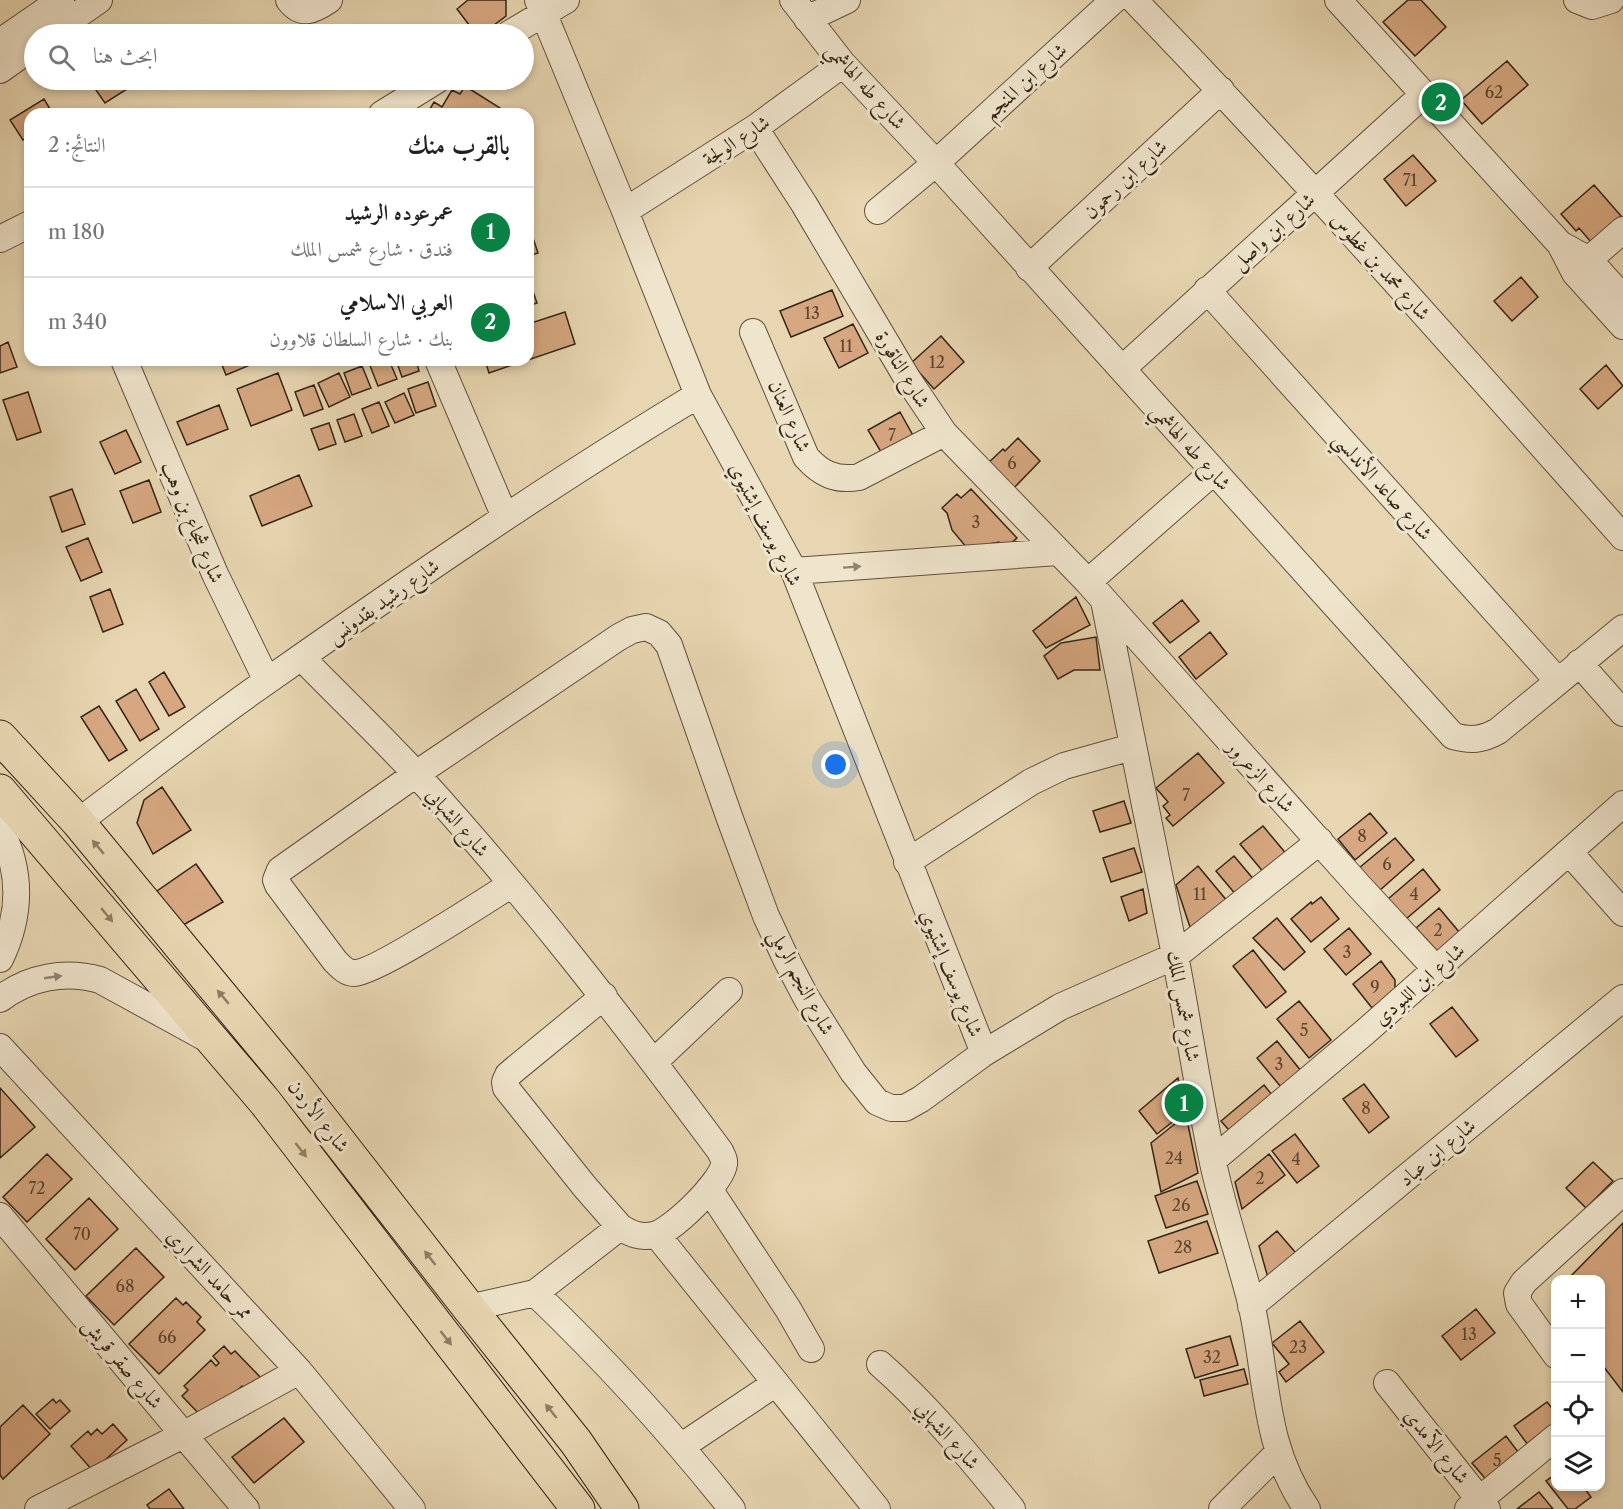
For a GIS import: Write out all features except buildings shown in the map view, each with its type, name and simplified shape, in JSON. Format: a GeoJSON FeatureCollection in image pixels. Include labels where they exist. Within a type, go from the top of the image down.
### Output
{"type":"FeatureCollection","features":[{"type":"Feature","properties":{"kind":"highway","name":"شارع الأردن"},"geometry":{"type":"LineString","coordinates":[[0,737],[78,822],[291,1080],[468,1308],[576,1442],[622,1509]]}},
{"type":"Feature","properties":{"kind":"highway","name":"شارع الأردن"},"geometry":{"type":"LineString","coordinates":[[0,791],[266,1103],[578,1509]]}},
{"type":"Feature","properties":{"kind":"highway"},"geometry":{"type":"LineString","coordinates":[[576,1442],[644,1509]]}},
{"type":"Feature","properties":{"kind":"street"},"geometry":{"type":"LineString","coordinates":[[26,24],[61,0]]}},
{"type":"Feature","properties":{"kind":"street"},"geometry":{"type":"LineString","coordinates":[[64,24],[99,0]]}},
{"type":"Feature","properties":{"kind":"street"},"geometry":{"type":"LineString","coordinates":[[521,24],[541,7],[566,0]]}},
{"type":"Feature","properties":{"kind":"street"},"geometry":{"type":"LineString","coordinates":[[800,10],[847,0]]}},
{"type":"Feature","properties":{"kind":"street","name":"شارع ابن المنجم"},"geometry":{"type":"LineString","coordinates":[[878,211],[936,163],[1114,0]]}},
{"type":"Feature","properties":{"kind":"street","name":"شارع محمد بن غطوس"},"geometry":{"type":"LineString","coordinates":[[1134,0],[1316,192],[1623,537]]}},
{"type":"Feature","properties":{"kind":"street"},"geometry":{"type":"LineString","coordinates":[[1338,0],[1560,244],[1582,266],[1623,298]]}},
{"type":"Feature","properties":{"kind":"street"},"geometry":{"type":"LineString","coordinates":[[1577,0],[1592,6],[1611,0]]}},
{"type":"Feature","properties":{"kind":"street","name":"شارع يوسف إشتيوي"},"geometry":{"type":"LineString","coordinates":[[541,7],[698,394],[794,571],[984,1053]]}},
{"type":"Feature","properties":{"kind":"street","name":"شارع طه الهاشمي"},"geometry":{"type":"LineString","coordinates":[[800,10],[843,64],[936,163],[1453,736],[1471,741],[1487,737],[1498,731],[1623,628]]}},
{"type":"Feature","properties":{"kind":"street"},"geometry":{"type":"LineString","coordinates":[[0,42],[24,25]]}},
{"type":"Feature","properties":{"kind":"street"},"geometry":{"type":"LineString","coordinates":[[0,70],[24,53]]}},
{"type":"Feature","properties":{"kind":"street","name":"شارع الولجة"},"geometry":{"type":"LineString","coordinates":[[625,211],[755,128],[843,64]]}},
{"type":"Feature","properties":{"kind":"street"},"geometry":{"type":"LineString","coordinates":[[392,108],[420,90]]}},
{"type":"Feature","properties":{"kind":"street","name":"شارع ابن رحمون"},"geometry":{"type":"LineString","coordinates":[[1029,268],[1221,90]]}},
{"type":"Feature","properties":{"kind":"street","name":"شارع ابن واصل"},"geometry":{"type":"LineString","coordinates":[[1122,369],[1424,94]]}},
{"type":"Feature","properties":{"kind":"street","name":"شارع الناقورة"},"geometry":{"type":"LineString","coordinates":[[755,128],[804,204],[907,378],[944,433],[1096,592]]}},
{"type":"Feature","properties":{"kind":"street"},"geometry":{"type":"LineString","coordinates":[[0,239],[24,227]]}},
{"type":"Feature","properties":{"kind":"street"},"geometry":{"type":"LineString","coordinates":[[1582,266],[1623,230]]}},
{"type":"Feature","properties":{"kind":"street"},"geometry":{"type":"LineString","coordinates":[[1582,266],[1623,326]]}},
{"type":"Feature","properties":{"kind":"street","name":"شارع صاعد الأندلسي"},"geometry":{"type":"LineString","coordinates":[[1207,290],[1558,681]]}},
{"type":"Feature","properties":{"kind":"street","name":"شارع العنان"},"geometry":{"type":"LineString","coordinates":[[753,332],[806,457],[815,467],[829,476],[845,479],[859,477],[944,433]]}},
{"type":"Feature","properties":{"kind":"street","name":"شارع شجاع بن وهب"},"geometry":{"type":"LineString","coordinates":[[127,366],[225,596],[267,681]]}},
{"type":"Feature","properties":{"kind":"street"},"geometry":{"type":"LineString","coordinates":[[441,366],[505,517]]}},
{"type":"Feature","properties":{"kind":"street","name":"شارع رشيد بقدونس"},"geometry":{"type":"LineString","coordinates":[[78,822],[267,681],[505,517],[698,394]]}},
{"type":"Feature","properties":{"kind":"street"},"geometry":{"type":"LineString","coordinates":[[1096,592],[1214,472]]}},
{"type":"Feature","properties":{"kind":"street"},"geometry":{"type":"LineString","coordinates":[[794,571],[1058,552]]}},
{"type":"Feature","properties":{"kind":"street","name":"شارع شمس الملك"},"geometry":{"type":"LineString","coordinates":[[1096,592],[1132,747],[1175,956],[1213,1160],[1251,1306],[1261,1372],[1278,1453],[1307,1509]]}},
{"type":"Feature","properties":{"kind":"street","name":"شارع الزعرور"},"geometry":{"type":"LineString","coordinates":[[1096,592],[1436,969]]}},
{"type":"Feature","properties":{"kind":"street","name":"شارع النجم الرملي"},"geometry":{"type":"LineString","coordinates":[[512,884],[367,971],[354,973],[343,969],[335,961],[276,880],[280,870],[416,774],[619,637],[632,630],[646,627],[659,633],[669,645],[766,916],[807,999],[863,1085],[877,1102],[891,1108],[904,1108],[921,1099],[984,1053],[1060,1007],[1175,956],[1320,841]]}},
{"type":"Feature","properties":{"kind":"street","name":"شارع الشهابي"},"geometry":{"type":"LineString","coordinates":[[302,658],[416,774],[512,884],[604,996],[724,1159],[722,1173],[689,1212],[657,1235]]}},
{"type":"Feature","properties":{"kind":"street"},"geometry":{"type":"LineString","coordinates":[[1579,663],[1623,713]]}},
{"type":"Feature","properties":{"kind":"street"},"geometry":{"type":"LineString","coordinates":[[907,862],[1031,782],[1064,766],[1132,747]]}},
{"type":"Feature","properties":{"kind":"street","name":"شارع ابن اللبودي"},"geometry":{"type":"LineString","coordinates":[[1213,1160],[1365,1032],[1623,804]]}},
{"type":"Feature","properties":{"kind":"street"},"geometry":{"type":"LineString","coordinates":[[0,829],[13,859],[17,878],[12,923],[0,959]]}},
{"type":"Feature","properties":{"kind":"street"},"geometry":{"type":"LineString","coordinates":[[1569,852],[1623,913]]}},
{"type":"Feature","properties":{"kind":"street"},"geometry":{"type":"LineString","coordinates":[[0,999],[16,988],[34,981],[50,977],[84,975],[100,980],[217,1044]]}},
{"type":"Feature","properties":{"kind":"street"},"geometry":{"type":"LineString","coordinates":[[654,1062],[729,992]]}},
{"type":"Feature","properties":{"kind":"street"},"geometry":{"type":"LineString","coordinates":[[604,996],[508,1075],[505,1082],[506,1088],[620,1227],[638,1236],[657,1235],[877,1509]]}},
{"type":"Feature","properties":{"kind":"street","name":"شارع ابن عباد"},"geometry":{"type":"LineString","coordinates":[[1251,1306],[1623,998]]}},
{"type":"Feature","properties":{"kind":"street","name":"ممر حامد الشراري"},"geometry":{"type":"LineString","coordinates":[[0,1047],[299,1371],[412,1509]]}},
{"type":"Feature","properties":{"kind":"street"},"geometry":{"type":"LineString","coordinates":[[709,1189],[788,1309],[811,1349]]}},
{"type":"Feature","properties":{"kind":"street"},"geometry":{"type":"LineString","coordinates":[[1551,1348],[1519,1304],[1517,1293],[1524,1282],[1623,1192]]}},
{"type":"Feature","properties":{"kind":"street","name":"شارع صقر قريش"},"geometry":{"type":"LineString","coordinates":[[0,1216],[246,1509]]}},
{"type":"Feature","properties":{"kind":"street"},"geometry":{"type":"LineString","coordinates":[[468,1308],[535,1293],[620,1227]]}},
{"type":"Feature","properties":{"kind":"street"},"geometry":{"type":"LineString","coordinates":[[535,1293],[591,1346],[682,1446],[732,1509]]}},
{"type":"Feature","properties":{"kind":"street","name":"شارع الشهابي"},"geometry":{"type":"LineString","coordinates":[[880,1364],[923,1406],[1012,1509]]}},
{"type":"Feature","properties":{"kind":"street"},"geometry":{"type":"LineString","coordinates":[[38,1509],[183,1435],[299,1371]]}},
{"type":"Feature","properties":{"kind":"street"},"geometry":{"type":"LineString","coordinates":[[682,1446],[776,1383]]}},
{"type":"Feature","properties":{"kind":"street","name":"شارع الآمدي"},"geometry":{"type":"LineString","coordinates":[[1387,1383],[1478,1505]]}},
{"type":"Feature","properties":{"kind":"street"},"geometry":{"type":"LineString","coordinates":[[1478,1505],[1551,1441]]}},
{"type":"Feature","properties":{"kind":"street"},"geometry":{"type":"LineString","coordinates":[[1222,1509],[1278,1453]]}},
{"type":"Feature","properties":{"kind":"place","name":"العربي الاسلامي"},"geometry":{"type":"Point","coordinates":[1441,102]}},
{"type":"Feature","properties":{"kind":"place","name":"عمرعوده الرشيد"},"geometry":{"type":"Point","coordinates":[1184,1103]}}]}
